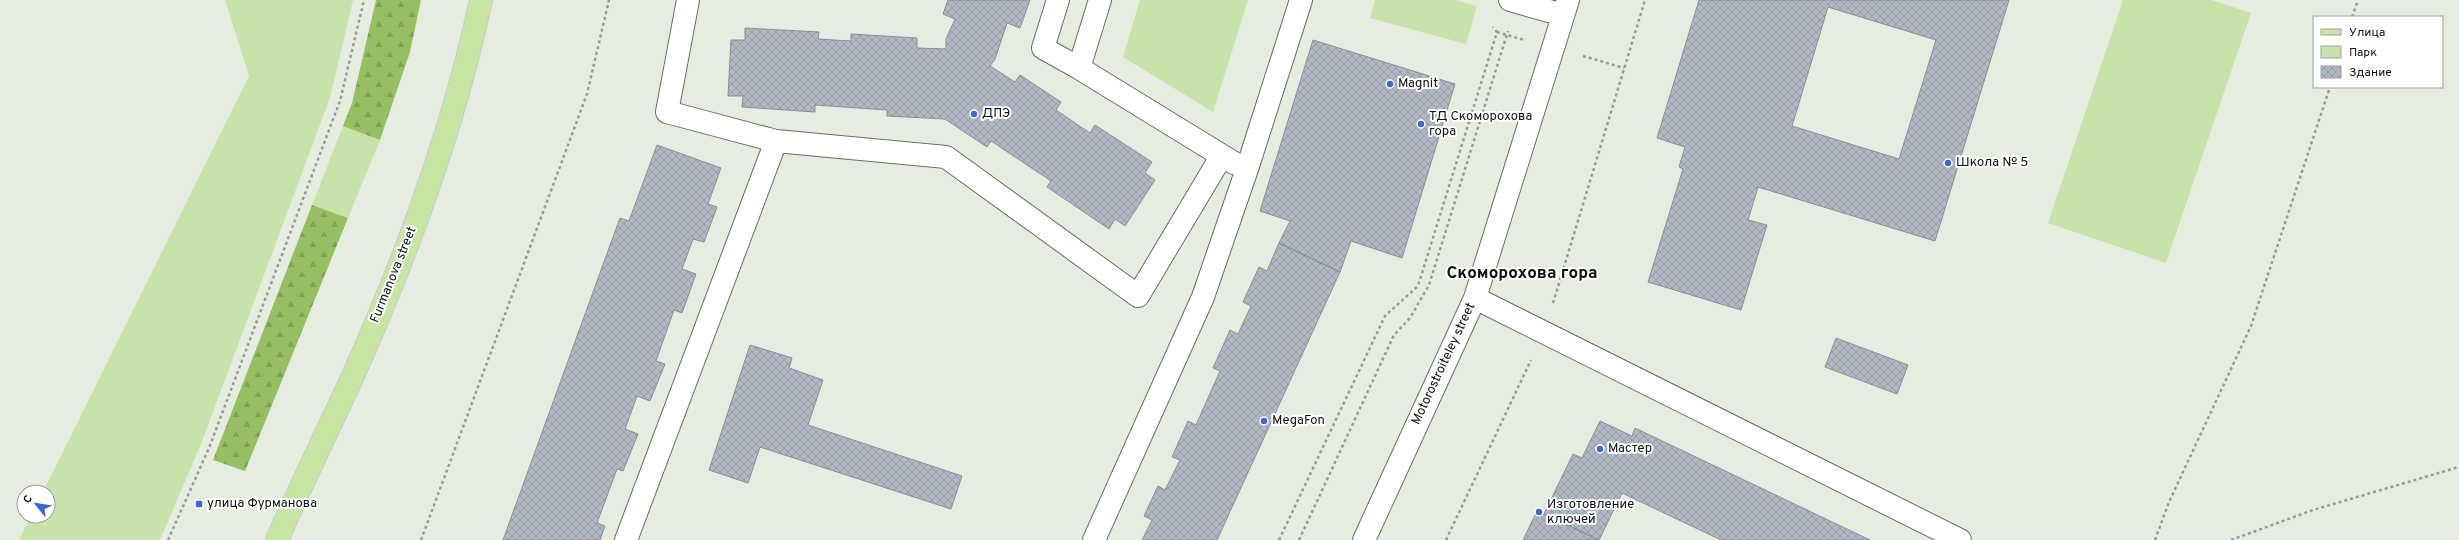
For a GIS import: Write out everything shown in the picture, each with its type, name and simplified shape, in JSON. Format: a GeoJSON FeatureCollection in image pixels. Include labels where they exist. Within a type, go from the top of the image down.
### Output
{"type":"FeatureCollection","features":[{"type":"Feature","properties":{"kind":"main road","name":"Furmanova street"},"geometry":{"type":"LineString","coordinates":[[277,540],[352,377],[423,204],[464,75],[481,0]]}},
{"type":"Feature","properties":{"kind":"street"},"geometry":{"type":"LineString","coordinates":[[688,0],[668,112],[776,141],[946,157],[1138,296],[1221,157]]}},
{"type":"Feature","properties":{"kind":"street"},"geometry":{"type":"LineString","coordinates":[[1058,0],[1043,48],[1079,68],[1221,157],[1247,169]]}},
{"type":"Feature","properties":{"kind":"street"},"geometry":{"type":"LineString","coordinates":[[1079,68],[1100,0]]}},
{"type":"Feature","properties":{"kind":"street"},"geometry":{"type":"LineString","coordinates":[[1094,540],[1203,297],[1247,169],[1301,0]]}},
{"type":"Feature","properties":{"kind":"street"},"geometry":{"type":"LineString","coordinates":[[1511,0],[1566,8]]}},
{"type":"Feature","properties":{"kind":"street","name":"Motorostroiteley street"},"geometry":{"type":"LineString","coordinates":[[1364,540],[1475,298],[1566,8]]}},
{"type":"Feature","properties":{"kind":"street"},"geometry":{"type":"LineString","coordinates":[[626,540],[776,141]]}},
{"type":"Feature","properties":{"kind":"street"},"geometry":{"type":"LineString","coordinates":[[1475,298],[1960,540]]}},
{"type":"Feature","properties":{"kind":"path"},"geometry":{"type":"LineString","coordinates":[[168,540],[209,448],[340,101],[364,0]]}},
{"type":"Feature","properties":{"kind":"path"},"geometry":{"type":"LineString","coordinates":[[421,540],[588,94],[609,0]]}},
{"type":"Feature","properties":{"kind":"path"},"geometry":{"type":"LineString","coordinates":[[1299,540],[1394,335],[1410,318],[1429,285],[1508,35],[1507,18],[1511,0]]}},
{"type":"Feature","properties":{"kind":"path"},"geometry":{"type":"LineString","coordinates":[[1446,540],[1544,332],[1645,0]]}},
{"type":"Feature","properties":{"kind":"path"},"geometry":{"type":"LineString","coordinates":[[2352,16],[2358,0]]}},
{"type":"Feature","properties":{"kind":"path"},"geometry":{"type":"LineString","coordinates":[[1279,540],[1385,316],[1418,286],[1497,32],[1488,21]]}},
{"type":"Feature","properties":{"kind":"path"},"geometry":{"type":"LineString","coordinates":[[2155,540],[2169,502],[2250,326],[2330,88]]}},
{"type":"Feature","properties":{"kind":"path"},"geometry":{"type":"LineString","coordinates":[[2232,540],[2313,510],[2459,467]]}},
{"type":"Feature","properties":{"kind":"green space"},"geometry":{"type":"Polygon","coordinates":[[[225,0],[353,0],[330,98],[201,444],[160,540],[19,540],[27,524],[56,524],[56,484],[47,484],[249,76],[225,0]]]}},
{"type":"Feature","properties":{"kind":"green space"},"geometry":{"type":"Polygon","coordinates":[[[376,0],[421,0],[410,52],[380,140],[343,126],[352,103],[376,0]]]}},
{"type":"Feature","properties":{"kind":"green space"},"geometry":{"type":"Polygon","coordinates":[[[1140,0],[1248,0],[1213,112],[1123,57],[1140,0]]]}},
{"type":"Feature","properties":{"kind":"green space"},"geometry":{"type":"Polygon","coordinates":[[[1375,0],[1455,0],[1477,6],[1466,44],[1370,18],[1375,0]]]}},
{"type":"Feature","properties":{"kind":"green space"},"geometry":{"type":"Polygon","coordinates":[[[2123,0],[2212,0],[2251,13],[2166,263],[2048,223],[2123,0]]]}},
{"type":"Feature","properties":{"kind":"green space"},"geometry":{"type":"Polygon","coordinates":[[[343,126],[380,140],[348,218],[312,205],[343,126]]]}},
{"type":"Feature","properties":{"kind":"green space"},"geometry":{"type":"Polygon","coordinates":[[[312,205],[348,218],[245,471],[213,460],[312,205]]]}},
{"type":"Feature","properties":{"kind":"building","name":"ДПЭ"},"geometry":{"type":"Polygon","coordinates":[[[948,0],[1030,0],[1020,28],[1007,23],[995,59],[990,66],[1015,82],[1020,75],[1061,102],[1056,110],[1090,133],[1095,125],[1152,162],[1145,173],[1155,180],[1125,226],[1115,219],[1109,229],[1047,187],[1051,181],[991,141],[987,147],[945,119],[887,116],[887,110],[815,105],[815,112],[742,107],[743,96],[728,96],[731,40],[745,40],[745,28],[819,32],[818,39],[851,41],[851,34],[917,38],[917,48],[946,49],[946,39],[955,19],[943,14],[948,0]]]}},
{"type":"Feature","properties":{"kind":"building"},"geometry":{"type":"Polygon","coordinates":[[[1699,0],[2009,0],[1935,241],[1758,187],[1748,220],[1767,225],[1741,310],[1648,282],[1683,169],[1679,167],[1685,147],[1657,138],[1699,0]],[[1828,7],[1792,126],[1899,159],[1936,40],[1828,7]]]}},
{"type":"Feature","properties":{"kind":"building"},"geometry":{"type":"Polygon","coordinates":[[[1313,40],[1455,84],[1402,258],[1351,241],[1340,272],[1279,243],[1290,221],[1260,211],[1313,40]]]}},
{"type":"Feature","properties":{"kind":"building"},"geometry":{"type":"Polygon","coordinates":[[[657,145],[721,168],[708,204],[717,207],[704,242],[693,239],[682,269],[696,274],[682,313],[674,310],[656,361],[665,364],[650,401],[637,396],[625,429],[638,434],[623,471],[617,469],[597,523],[605,526],[600,540],[503,540],[620,218],[629,221],[657,145]]]}},
{"type":"Feature","properties":{"kind":"building"},"geometry":{"type":"Polygon","coordinates":[[[1279,243],[1340,272],[1217,540],[1142,540],[1152,520],[1144,516],[1158,486],[1165,490],[1180,460],[1172,457],[1188,421],[1196,425],[1220,371],[1213,368],[1230,330],[1238,334],[1251,306],[1243,302],[1259,267],[1267,271],[1279,243]]]}},
{"type":"Feature","properties":{"kind":"building"},"geometry":{"type":"Polygon","coordinates":[[[1836,338],[1908,365],[1897,394],[1825,367],[1836,338]]]}},
{"type":"Feature","properties":{"kind":"building"},"geometry":{"type":"Polygon","coordinates":[[[750,345],[792,358],[789,368],[823,380],[808,425],[962,476],[951,509],[760,447],[748,483],[709,470],[750,345]]]}},
{"type":"Feature","properties":{"kind":"building"},"geometry":{"type":"Polygon","coordinates":[[[1600,421],[1632,436],[1635,428],[1870,540],[1721,540],[1622,493],[1599,540],[1544,514],[1573,454],[1582,458],[1600,421]]]}},
{"type":"Feature","properties":{"kind":"building"},"geometry":{"type":"Polygon","coordinates":[[[1537,511],[1544,514],[1599,540],[1523,540],[1537,511]]]}},
{"type":"Feature","properties":{"kind":"place","name":"Magnit"},"geometry":{"type":"Point","coordinates":[1390,84]}},
{"type":"Feature","properties":{"kind":"place","name":"ДПЭ"},"geometry":{"type":"Point","coordinates":[974,114]}},
{"type":"Feature","properties":{"kind":"place","name":"ТД Скоморохова гора"},"geometry":{"type":"Point","coordinates":[1421,124]}},
{"type":"Feature","properties":{"kind":"place","name":"Школа № 5"},"geometry":{"type":"Point","coordinates":[1948,163]}},
{"type":"Feature","properties":{"kind":"place","name":"MegaFon"},"geometry":{"type":"Point","coordinates":[1264,421]}},
{"type":"Feature","properties":{"kind":"place","name":"Мастер"},"geometry":{"type":"Point","coordinates":[1600,449]}},
{"type":"Feature","properties":{"kind":"place","name":"улица Фурманова"},"geometry":{"type":"Point","coordinates":[199,504]}},
{"type":"Feature","properties":{"kind":"place","name":"Изготовление ключей"},"geometry":{"type":"Point","coordinates":[1539,512]}},
{"type":"Feature","properties":{"kind":"district","name":"Скоморохова гора"},"geometry":{"type":"Point","coordinates":[1522,274]}}]}
